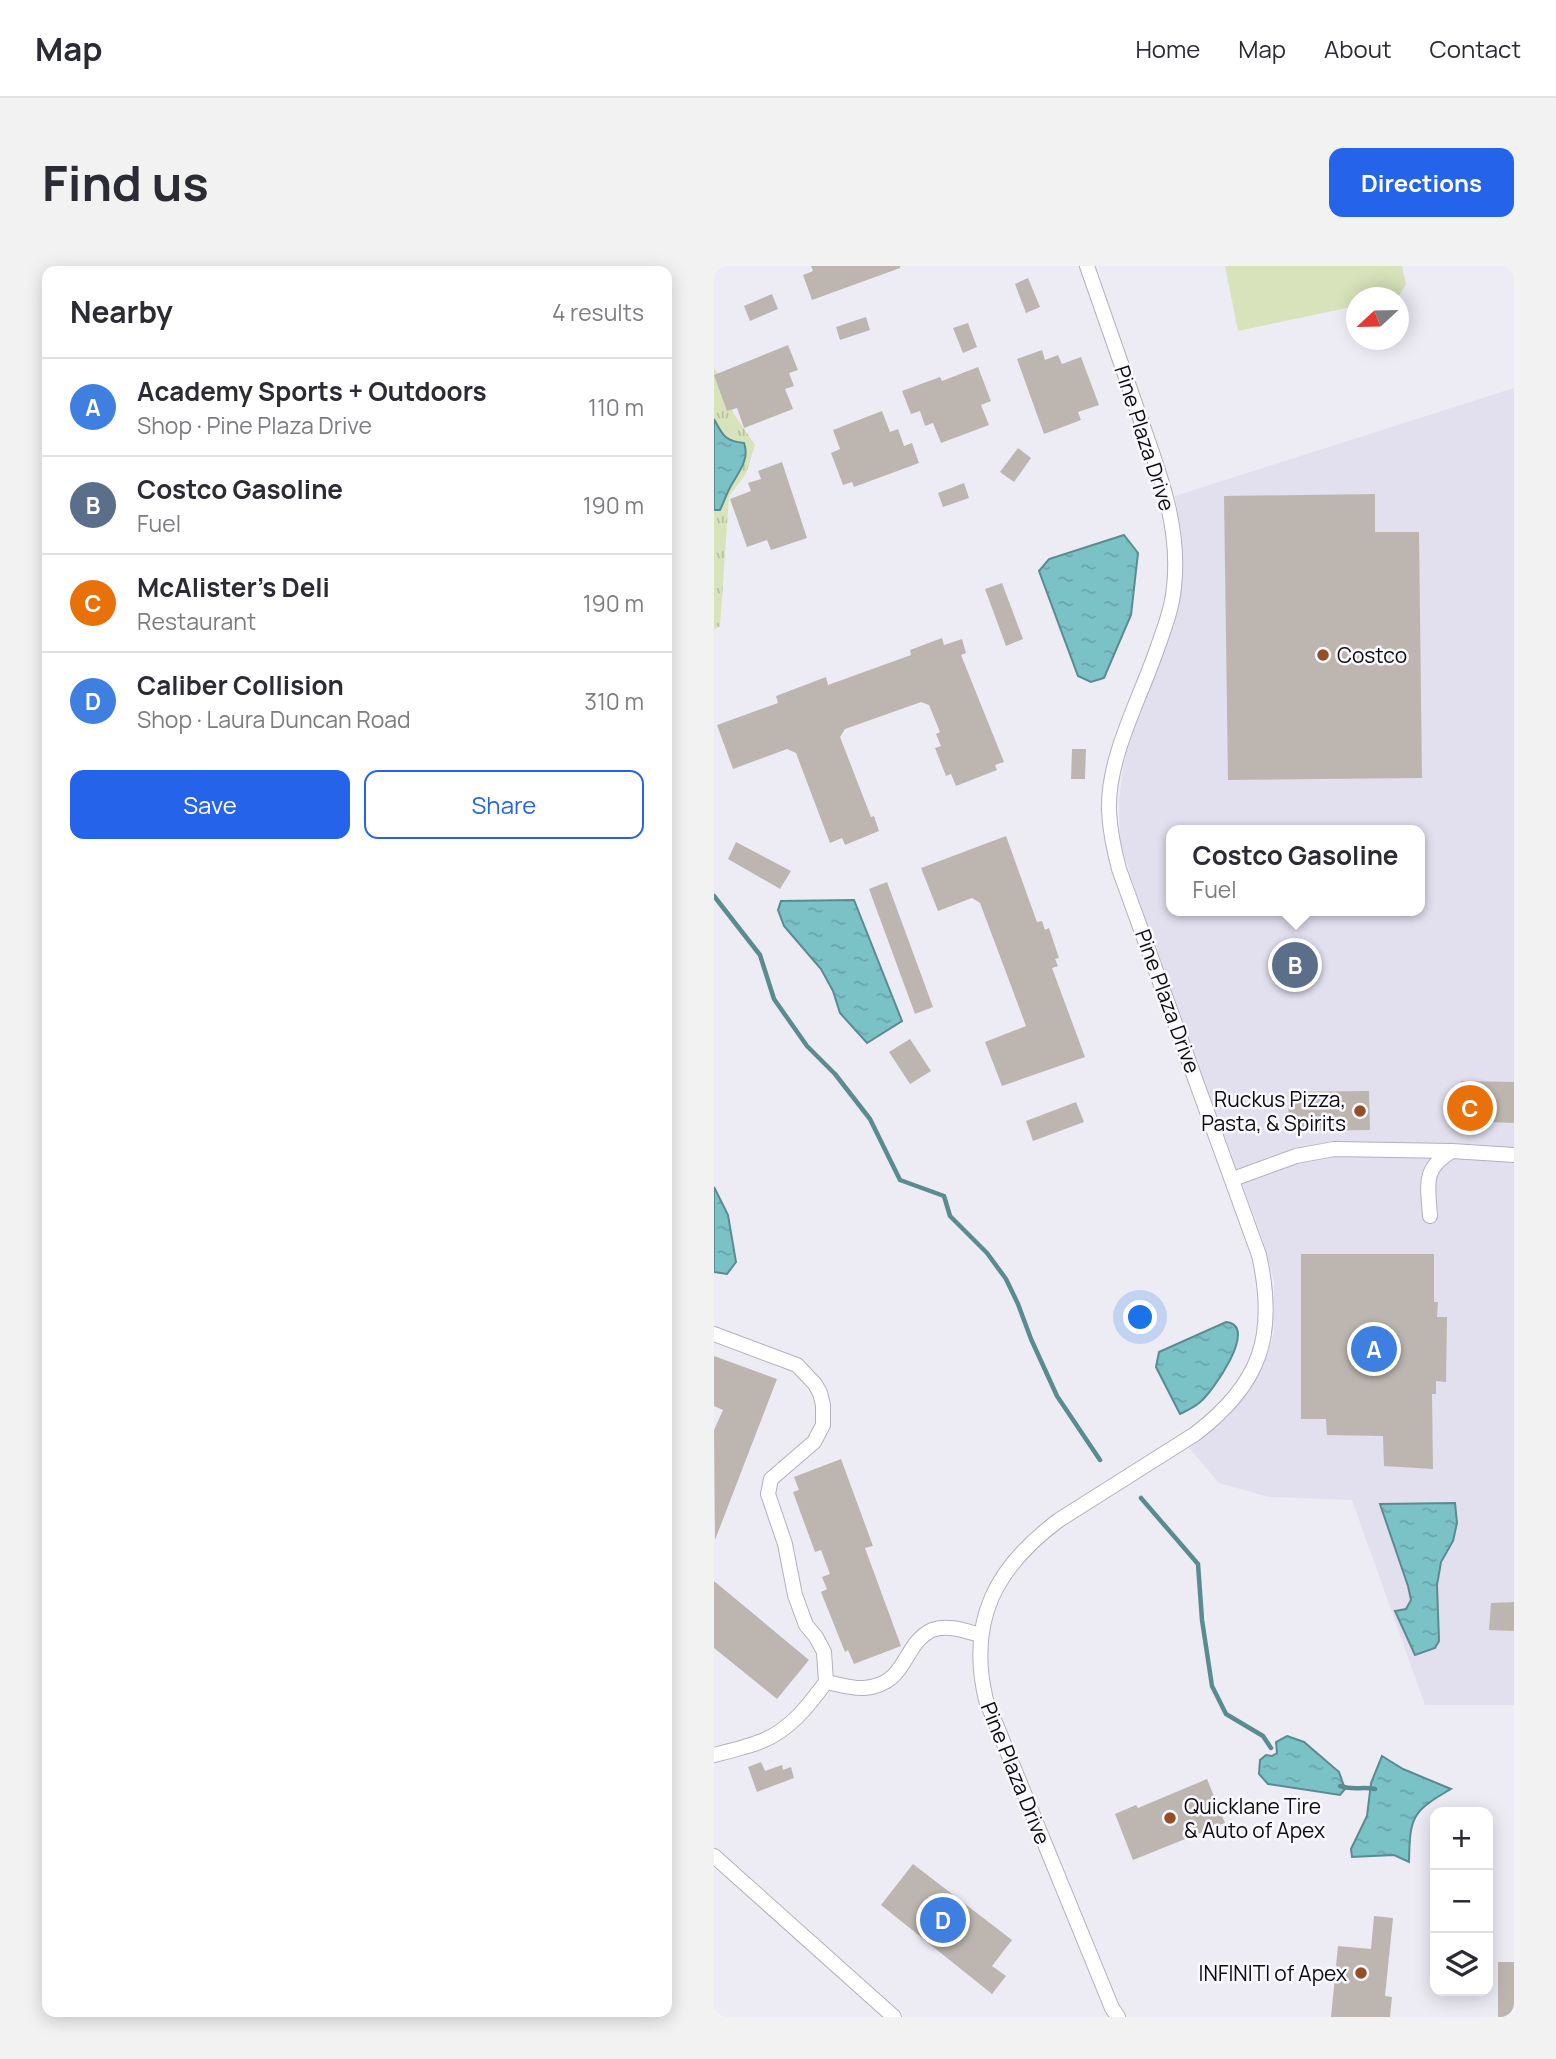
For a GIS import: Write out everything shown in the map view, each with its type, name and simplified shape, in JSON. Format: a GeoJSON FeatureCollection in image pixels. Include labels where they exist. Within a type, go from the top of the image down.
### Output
{"type":"FeatureCollection","features":[{"type":"Feature","properties":{"kind":"street","name":"Pine Plaza Drive"},"geometry":{"type":"LineString","coordinates":[[1087,266],[1160,478],[1174,526],[1176,570],[1171,607],[1112,775],[1109,809],[1113,847],[1259,1255],[1266,1286],[1267,1316],[1261,1350],[1250,1377],[1233,1402],[1205,1427],[1059,1520],[1025,1548],[999,1582],[987,1609],[981,1635],[980,1668],[986,1700],[1082,1937],[1118,2017]]}},
{"type":"Feature","properties":{"kind":"street"},"geometry":{"type":"LineString","coordinates":[[1233,1179],[1296,1156],[1334,1149],[1452,1151],[1514,1156]]}},
{"type":"Feature","properties":{"kind":"street"},"geometry":{"type":"LineString","coordinates":[[1430,1216],[1430,1174],[1434,1164],[1452,1151]]}},
{"type":"Feature","properties":{"kind":"street"},"geometry":{"type":"LineString","coordinates":[[714,1334],[797,1365],[820,1393],[823,1425],[814,1442],[771,1479],[768,1494],[785,1544],[795,1595],[806,1625],[824,1652],[826,1682],[809,1704],[782,1730],[763,1741],[714,1755]]}},
{"type":"Feature","properties":{"kind":"street"},"geometry":{"type":"LineString","coordinates":[[826,1682],[861,1689],[890,1680],[920,1640],[933,1630],[949,1628],[981,1635]]}},
{"type":"Feature","properties":{"kind":"street"},"geometry":{"type":"LineString","coordinates":[[714,1856],[894,2017]]}},
{"type":"Feature","properties":{"kind":"shaded area"},"geometry":{"type":"Polygon","coordinates":[[[1514,388],[1514,1705],[1425,1705],[1352,1500],[1269,1497],[1219,1483],[1189,1448],[1229,1416],[1264,1365],[1274,1332],[1274,1281],[1263,1240],[1148,929],[1120,842],[1119,799],[1125,756],[1175,620],[1183,564],[1175,496],[1514,388]]]}},
{"type":"Feature","properties":{"kind":"green space"},"geometry":{"type":"Polygon","coordinates":[[[1225,266],[1402,266],[1406,284],[1404,287],[1346,287],[1346,308],[1238,331],[1225,266]]]}},
{"type":"Feature","properties":{"kind":"green space"},"geometry":{"type":"Polygon","coordinates":[[[714,368],[725,383],[734,414],[755,445],[746,474],[729,496],[720,626],[714,630],[714,368]]]}},
{"type":"Feature","properties":{"kind":"water"},"geometry":{"type":"Polygon","coordinates":[[[714,419],[725,437],[744,443],[746,454],[720,510],[714,510],[714,419]]]}},
{"type":"Feature","properties":{"kind":"water"},"geometry":{"type":"Polygon","coordinates":[[[1124,535],[1138,553],[1131,615],[1104,678],[1091,682],[1078,676],[1039,571],[1049,559],[1124,535]]]}},
{"type":"Feature","properties":{"kind":"water"},"geometry":{"type":"Polygon","coordinates":[[[854,900],[902,1021],[867,1043],[840,1013],[833,991],[821,969],[784,926],[778,910],[781,901],[854,900]]]}},
{"type":"Feature","properties":{"kind":"water"},"geometry":{"type":"Polygon","coordinates":[[[714,1187],[728,1215],[736,1262],[727,1274],[714,1272],[714,1187]]]}},
{"type":"Feature","properties":{"kind":"water"},"geometry":{"type":"Polygon","coordinates":[[[1226,1322],[1235,1326],[1238,1335],[1230,1360],[1205,1397],[1180,1414],[1156,1367],[1159,1352],[1226,1322]]]}},
{"type":"Feature","properties":{"kind":"water"},"geometry":{"type":"Polygon","coordinates":[[[1455,1503],[1457,1523],[1453,1541],[1441,1562],[1437,1585],[1439,1641],[1435,1648],[1415,1655],[1395,1611],[1406,1609],[1411,1600],[1380,1504],[1455,1503]]]}},
{"type":"Feature","properties":{"kind":"water"},"geometry":{"type":"Polygon","coordinates":[[[1287,1736],[1304,1742],[1339,1772],[1345,1789],[1340,1795],[1268,1784],[1259,1774],[1260,1760],[1266,1755],[1277,1753],[1276,1742],[1287,1736]]]}},
{"type":"Feature","properties":{"kind":"water"},"geometry":{"type":"Polygon","coordinates":[[[1382,1756],[1403,1769],[1451,1789],[1420,1810],[1415,1817],[1410,1835],[1409,1862],[1394,1855],[1352,1857],[1351,1849],[1367,1816],[1371,1783],[1382,1756]]]}},
{"type":"Feature","properties":{"kind":"building"},"geometry":{"type":"Polygon","coordinates":[[[811,266],[900,268],[812,300],[803,275],[813,271],[811,266]]]}},
{"type":"Feature","properties":{"kind":"building"},"geometry":{"type":"Polygon","coordinates":[[[1028,278],[1040,307],[1026,313],[1015,284],[1028,278]]]}},
{"type":"Feature","properties":{"kind":"building"},"geometry":{"type":"Polygon","coordinates":[[[772,294],[778,309],[750,321],[744,306],[772,294]]]}},
{"type":"Feature","properties":{"kind":"building"},"geometry":{"type":"Polygon","coordinates":[[[866,317],[870,330],[840,340],[836,327],[866,317]]]}},
{"type":"Feature","properties":{"kind":"building"},"geometry":{"type":"Polygon","coordinates":[[[968,323],[977,347],[963,353],[953,328],[968,323]]]}},
{"type":"Feature","properties":{"kind":"building"},"geometry":{"type":"Polygon","coordinates":[[[788,345],[798,370],[789,373],[794,386],[785,389],[793,409],[744,428],[737,408],[727,411],[714,375],[788,345]]]}},
{"type":"Feature","properties":{"kind":"building"},"geometry":{"type":"Polygon","coordinates":[[[1042,350],[1045,360],[1058,355],[1062,364],[1081,357],[1099,405],[1078,412],[1081,420],[1044,434],[1017,359],[1042,350]]]}},
{"type":"Feature","properties":{"kind":"building"},"geometry":{"type":"Polygon","coordinates":[[[978,367],[991,401],[981,405],[989,425],[941,443],[933,423],[925,426],[920,411],[911,414],[902,391],[940,377],[942,381],[978,367]]]}},
{"type":"Feature","properties":{"kind":"building"},"geometry":{"type":"Polygon","coordinates":[[[882,411],[890,432],[898,429],[904,446],[912,443],[919,463],[854,487],[852,482],[843,485],[831,453],[840,449],[833,430],[882,411]]]}},
{"type":"Feature","properties":{"kind":"building"},"geometry":{"type":"Polygon","coordinates":[[[1018,448],[1031,458],[1014,482],[1000,472],[1018,448]]]}},
{"type":"Feature","properties":{"kind":"building"},"geometry":{"type":"Polygon","coordinates":[[[782,462],[807,538],[771,550],[767,540],[747,547],[730,499],[751,491],[748,483],[761,479],[758,471],[782,462]]]}},
{"type":"Feature","properties":{"kind":"building"},"geometry":{"type":"Polygon","coordinates":[[[964,483],[969,498],[943,507],[938,493],[964,483]]]}},
{"type":"Feature","properties":{"kind":"building","name":"Costco"},"geometry":{"type":"Polygon","coordinates":[[[1375,494],[1375,532],[1419,532],[1422,778],[1228,780],[1224,496],[1375,494]]]}},
{"type":"Feature","properties":{"kind":"building"},"geometry":{"type":"Polygon","coordinates":[[[1002,583],[1023,639],[1006,646],[985,589],[1002,583]]]}},
{"type":"Feature","properties":{"kind":"building"},"geometry":{"type":"Polygon","coordinates":[[[942,638],[944,645],[962,639],[966,653],[961,655],[1004,762],[995,765],[997,770],[956,786],[951,774],[946,776],[935,748],[941,746],[936,734],[940,732],[929,705],[921,702],[845,729],[840,737],[879,831],[845,845],[842,838],[830,843],[796,753],[787,749],[733,769],[717,725],[778,703],[776,696],[826,677],[828,685],[911,655],[910,650],[942,638]]]}},
{"type":"Feature","properties":{"kind":"building"},"geometry":{"type":"Polygon","coordinates":[[[1072,749],[1086,749],[1085,779],[1071,779],[1072,749]]]}},
{"type":"Feature","properties":{"kind":"building"},"geometry":{"type":"Polygon","coordinates":[[[1006,836],[1037,922],[1042,921],[1045,930],[1049,928],[1059,958],[1055,959],[1058,966],[1052,968],[1085,1057],[1002,1086],[985,1042],[1026,1026],[980,903],[972,898],[938,911],[921,868],[1006,836]]]}},
{"type":"Feature","properties":{"kind":"building"},"geometry":{"type":"Polygon","coordinates":[[[736,842],[791,871],[780,889],[728,859],[736,842]]]}},
{"type":"Feature","properties":{"kind":"building"},"geometry":{"type":"Polygon","coordinates":[[[887,882],[933,1007],[915,1014],[869,889],[887,882]]]}},
{"type":"Feature","properties":{"kind":"building"},"geometry":{"type":"Polygon","coordinates":[[[910,1039],[931,1071],[910,1084],[889,1052],[910,1039]]]}},
{"type":"Feature","properties":{"kind":"building"},"geometry":{"type":"Polygon","coordinates":[[[1461,1081],[1514,1082],[1514,1123],[1460,1121],[1461,1081]]]}},
{"type":"Feature","properties":{"kind":"building"},"geometry":{"type":"Polygon","coordinates":[[[1369,1091],[1370,1130],[1289,1131],[1288,1092],[1369,1091]]]}},
{"type":"Feature","properties":{"kind":"building"},"geometry":{"type":"Polygon","coordinates":[[[1076,1102],[1084,1122],[1033,1141],[1026,1121],[1076,1102]]]}},
{"type":"Feature","properties":{"kind":"building"},"geometry":{"type":"Polygon","coordinates":[[[1301,1254],[1434,1254],[1434,1302],[1438,1302],[1437,1317],[1447,1317],[1446,1382],[1436,1381],[1436,1394],[1432,1394],[1433,1469],[1384,1466],[1383,1436],[1327,1435],[1326,1419],[1301,1419],[1301,1254]]]}},
{"type":"Feature","properties":{"kind":"building"},"geometry":{"type":"Polygon","coordinates":[[[714,1356],[777,1379],[715,1540],[714,1430],[723,1410],[714,1406],[714,1356]]]}},
{"type":"Feature","properties":{"kind":"building"},"geometry":{"type":"Polygon","coordinates":[[[841,1459],[873,1546],[865,1548],[901,1646],[854,1664],[848,1650],[845,1652],[821,1592],[827,1589],[822,1577],[830,1574],[821,1550],[815,1552],[793,1492],[799,1490],[794,1477],[841,1459]]]}},
{"type":"Feature","properties":{"kind":"building"},"geometry":{"type":"Polygon","coordinates":[[[714,1581],[809,1660],[777,1699],[714,1648],[714,1581]]]}},
{"type":"Feature","properties":{"kind":"building"},"geometry":{"type":"Polygon","coordinates":[[[1514,1602],[1514,1631],[1489,1630],[1491,1603],[1514,1602]]]}},
{"type":"Feature","properties":{"kind":"building"},"geometry":{"type":"Polygon","coordinates":[[[761,1762],[765,1771],[782,1765],[783,1770],[791,1767],[794,1778],[757,1792],[748,1767],[761,1762]]]}},
{"type":"Feature","properties":{"kind":"building","name":"Quicklane Tire & Auto of Apex"},"geometry":{"type":"Polygon","coordinates":[[[1207,1779],[1225,1823],[1133,1860],[1115,1814],[1136,1805],[1138,1808],[1207,1779]]]}},
{"type":"Feature","properties":{"kind":"building"},"geometry":{"type":"Polygon","coordinates":[[[913,1864],[1012,1940],[992,1966],[1006,1976],[992,1994],[881,1905],[913,1864]]]}},
{"type":"Feature","properties":{"kind":"building","name":"INFINITI of Apex"},"geometry":{"type":"Polygon","coordinates":[[[1374,1916],[1393,1918],[1385,1996],[1392,1997],[1390,2017],[1331,2017],[1338,1946],[1371,1949],[1374,1916]]]}},
{"type":"Feature","properties":{"kind":"building"},"geometry":{"type":"Polygon","coordinates":[[[1498,1962],[1514,1962],[1514,2017],[1498,2017],[1498,1962]]]}},
{"type":"Feature","properties":{"kind":"waterway"},"geometry":{"type":"LineString","coordinates":[[714,896],[760,955],[774,999],[807,1046],[835,1074],[870,1119],[900,1180],[944,1196],[950,1216],[987,1253],[1006,1279],[1057,1396],[1100,1460]]}},
{"type":"Feature","properties":{"kind":"waterway"},"geometry":{"type":"LineString","coordinates":[[1141,1498],[1198,1564],[1202,1620],[1212,1686],[1226,1714],[1263,1736],[1271,1748]]}},
{"type":"Feature","properties":{"kind":"waterway"},"geometry":{"type":"LineString","coordinates":[[1340,1786],[1375,1789]]}},
{"type":"Feature","properties":{"kind":"place","name":"Costco"},"geometry":{"type":"Point","coordinates":[1323,655]}},
{"type":"Feature","properties":{"kind":"place","name":"Costco Gasoline"},"geometry":{"type":"Point","coordinates":[1295,965]}},
{"type":"Feature","properties":{"kind":"place","name":"McAlister's Deli"},"geometry":{"type":"Point","coordinates":[1470,1108]}},
{"type":"Feature","properties":{"kind":"place","name":"Ruckus Pizza, Pasta, & Spirits"},"geometry":{"type":"Point","coordinates":[1360,1111]}},
{"type":"Feature","properties":{"kind":"place","name":"Academy Sports + Outdoors"},"geometry":{"type":"Point","coordinates":[1374,1349]}},
{"type":"Feature","properties":{"kind":"place","name":"Quicklane Tire & Auto of Apex"},"geometry":{"type":"Point","coordinates":[1170,1818]}},
{"type":"Feature","properties":{"kind":"place","name":"Caliber Collision"},"geometry":{"type":"Point","coordinates":[943,1920]}},
{"type":"Feature","properties":{"kind":"place","name":"INFINITI of Apex"},"geometry":{"type":"Point","coordinates":[1361,1973]}}]}
